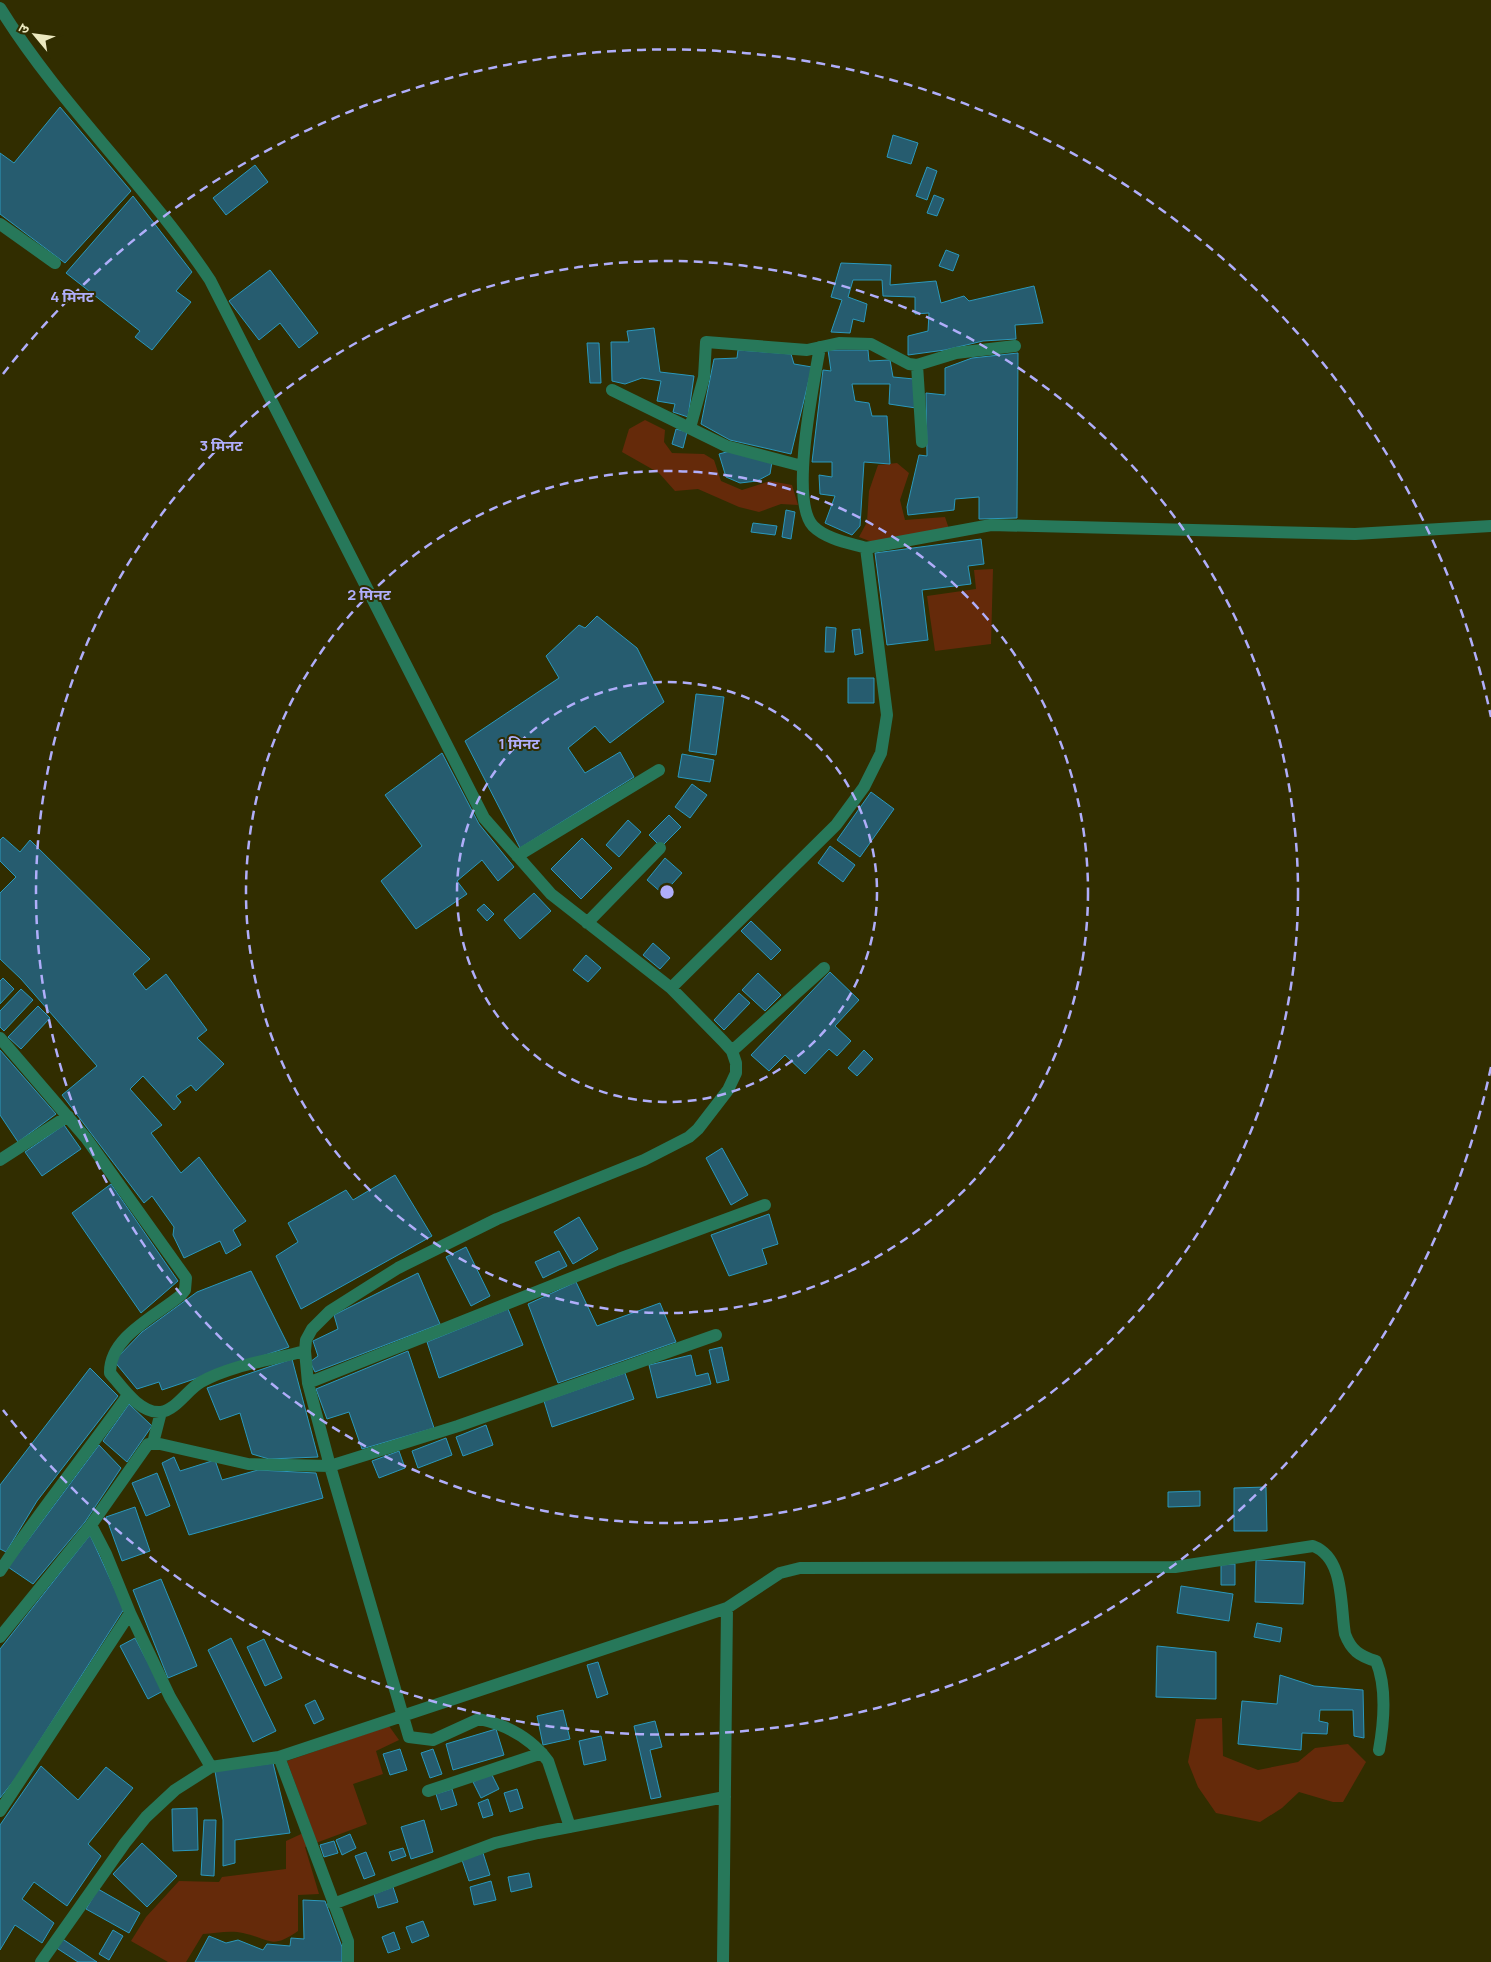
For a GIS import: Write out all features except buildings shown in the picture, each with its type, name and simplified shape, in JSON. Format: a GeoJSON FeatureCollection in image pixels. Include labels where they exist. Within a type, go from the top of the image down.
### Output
{"type":"FeatureCollection","features":[{"type":"Feature","properties":{"kind":"street"},"geometry":{"type":"LineString","coordinates":[[0,8],[19,38],[94,134],[137,181],[188,246],[210,280],[484,818],[551,894],[671,988],[732,1051],[736,1062],[736,1073],[728,1090],[698,1129],[689,1137],[644,1160],[497,1219],[398,1268],[330,1311],[312,1329],[306,1340],[304,1351],[308,1383],[401,1715],[409,1737],[433,1740],[479,1719],[508,1727],[542,1753],[548,1761],[570,1826]]}},
{"type":"Feature","properties":{"kind":"street"},"geometry":{"type":"LineString","coordinates":[[0,224],[55,263]]}},
{"type":"Feature","properties":{"kind":"street"},"geometry":{"type":"LineString","coordinates":[[690,428],[704,376],[706,342],[807,350],[839,343],[870,344],[909,364],[917,365],[956,354],[1015,346]]}},
{"type":"Feature","properties":{"kind":"street"},"geometry":{"type":"LineString","coordinates":[[820,348],[802,466],[808,515],[811,524],[821,534],[866,548],[991,525],[1355,534],[1491,526]]}},
{"type":"Feature","properties":{"kind":"street"},"geometry":{"type":"LineString","coordinates":[[917,365],[922,442]]}},
{"type":"Feature","properties":{"kind":"street"},"geometry":{"type":"LineString","coordinates":[[612,390],[739,450],[802,466]]}},
{"type":"Feature","properties":{"kind":"street"},"geometry":{"type":"LineString","coordinates":[[671,988],[836,825],[864,787],[881,753],[887,715],[866,548]]}},
{"type":"Feature","properties":{"kind":"street"},"geometry":{"type":"LineString","coordinates":[[517,856],[659,770]]}},
{"type":"Feature","properties":{"kind":"street"},"geometry":{"type":"LineString","coordinates":[[587,922],[660,848]]}},
{"type":"Feature","properties":{"kind":"street"},"geometry":{"type":"LineString","coordinates":[[732,1051],[824,968]]}},
{"type":"Feature","properties":{"kind":"street"},"geometry":{"type":"LineString","coordinates":[[0,1038],[68,1116],[144,1216],[186,1278],[185,1290],[181,1295],[135,1331],[113,1353],[110,1373],[128,1395],[152,1411],[161,1412],[170,1408],[201,1382],[222,1373],[304,1351]]}},
{"type":"Feature","properties":{"kind":"street"},"geometry":{"type":"LineString","coordinates":[[0,1160],[68,1116]]}},
{"type":"Feature","properties":{"kind":"street"},"geometry":{"type":"LineString","coordinates":[[308,1383],[618,1259],[765,1205]]}},
{"type":"Feature","properties":{"kind":"street"},"geometry":{"type":"LineString","coordinates":[[0,1637],[91,1525],[144,1448],[153,1443],[248,1464],[330,1466],[458,1426],[716,1335]]}},
{"type":"Feature","properties":{"kind":"street"},"geometry":{"type":"LineString","coordinates":[[0,1570],[37,1515],[82,1459],[128,1395]]}},
{"type":"Feature","properties":{"kind":"street"},"geometry":{"type":"LineString","coordinates":[[153,1443],[161,1412]]}},
{"type":"Feature","properties":{"kind":"street"},"geometry":{"type":"LineString","coordinates":[[91,1525],[106,1554],[130,1613],[170,1697],[211,1768]]}},
{"type":"Feature","properties":{"kind":"street"},"geometry":{"type":"LineString","coordinates":[[41,1962],[105,1870],[146,1817],[175,1790],[211,1768],[279,1757],[727,1608],[780,1573],[800,1568],[1176,1567],[1313,1546],[1321,1549],[1334,1564],[1345,1634],[1349,1645],[1360,1656],[1376,1661],[1378,1666],[1383,1688],[1379,1750]]}},
{"type":"Feature","properties":{"kind":"street"},"geometry":{"type":"LineString","coordinates":[[723,1962],[727,1608]]}},
{"type":"Feature","properties":{"kind":"street"},"geometry":{"type":"LineString","coordinates":[[0,1811],[130,1613]]}},
{"type":"Feature","properties":{"kind":"street"},"geometry":{"type":"LineString","coordinates":[[428,1791],[542,1753]]}},
{"type":"Feature","properties":{"kind":"street"},"geometry":{"type":"LineString","coordinates":[[279,1757],[348,1941],[348,1962]]}},
{"type":"Feature","properties":{"kind":"street"},"geometry":{"type":"LineString","coordinates":[[333,1904],[495,1843],[570,1826],[725,1797]]}},
{"type":"Feature","properties":{"kind":"shaded area"},"geometry":{"type":"Polygon","coordinates":[[[645,420],[665,430],[664,442],[672,453],[704,454],[714,460],[721,481],[742,490],[770,481],[792,485],[798,505],[781,504],[759,512],[739,507],[698,489],[675,491],[659,473],[622,452],[629,429],[645,420]]]}},
{"type":"Feature","properties":{"kind":"shaded area"},"geometry":{"type":"Polygon","coordinates":[[[897,463],[909,473],[900,500],[905,520],[945,517],[949,529],[872,542],[859,537],[867,522],[869,491],[878,465],[897,463]]]}},
{"type":"Feature","properties":{"kind":"shaded area"},"geometry":{"type":"Polygon","coordinates":[[[993,569],[991,644],[935,651],[927,596],[976,589],[974,570],[993,569]]]}},
{"type":"Feature","properties":{"kind":"shaded area"},"geometry":{"type":"Polygon","coordinates":[[[1222,1718],[1223,1756],[1258,1770],[1298,1762],[1315,1748],[1348,1744],[1366,1762],[1343,1802],[1333,1802],[1299,1792],[1282,1808],[1260,1822],[1216,1813],[1198,1787],[1188,1762],[1196,1719],[1222,1718]]]}},
{"type":"Feature","properties":{"kind":"shaded area"},"geometry":{"type":"Polygon","coordinates":[[[389,1726],[399,1740],[376,1751],[383,1774],[353,1784],[367,1824],[305,1847],[319,1894],[298,1895],[298,1931],[276,1942],[238,1932],[203,1934],[186,1962],[168,1962],[131,1941],[146,1917],[179,1881],[219,1882],[222,1877],[286,1869],[286,1841],[312,1829],[287,1761],[389,1726]]]}}]}
